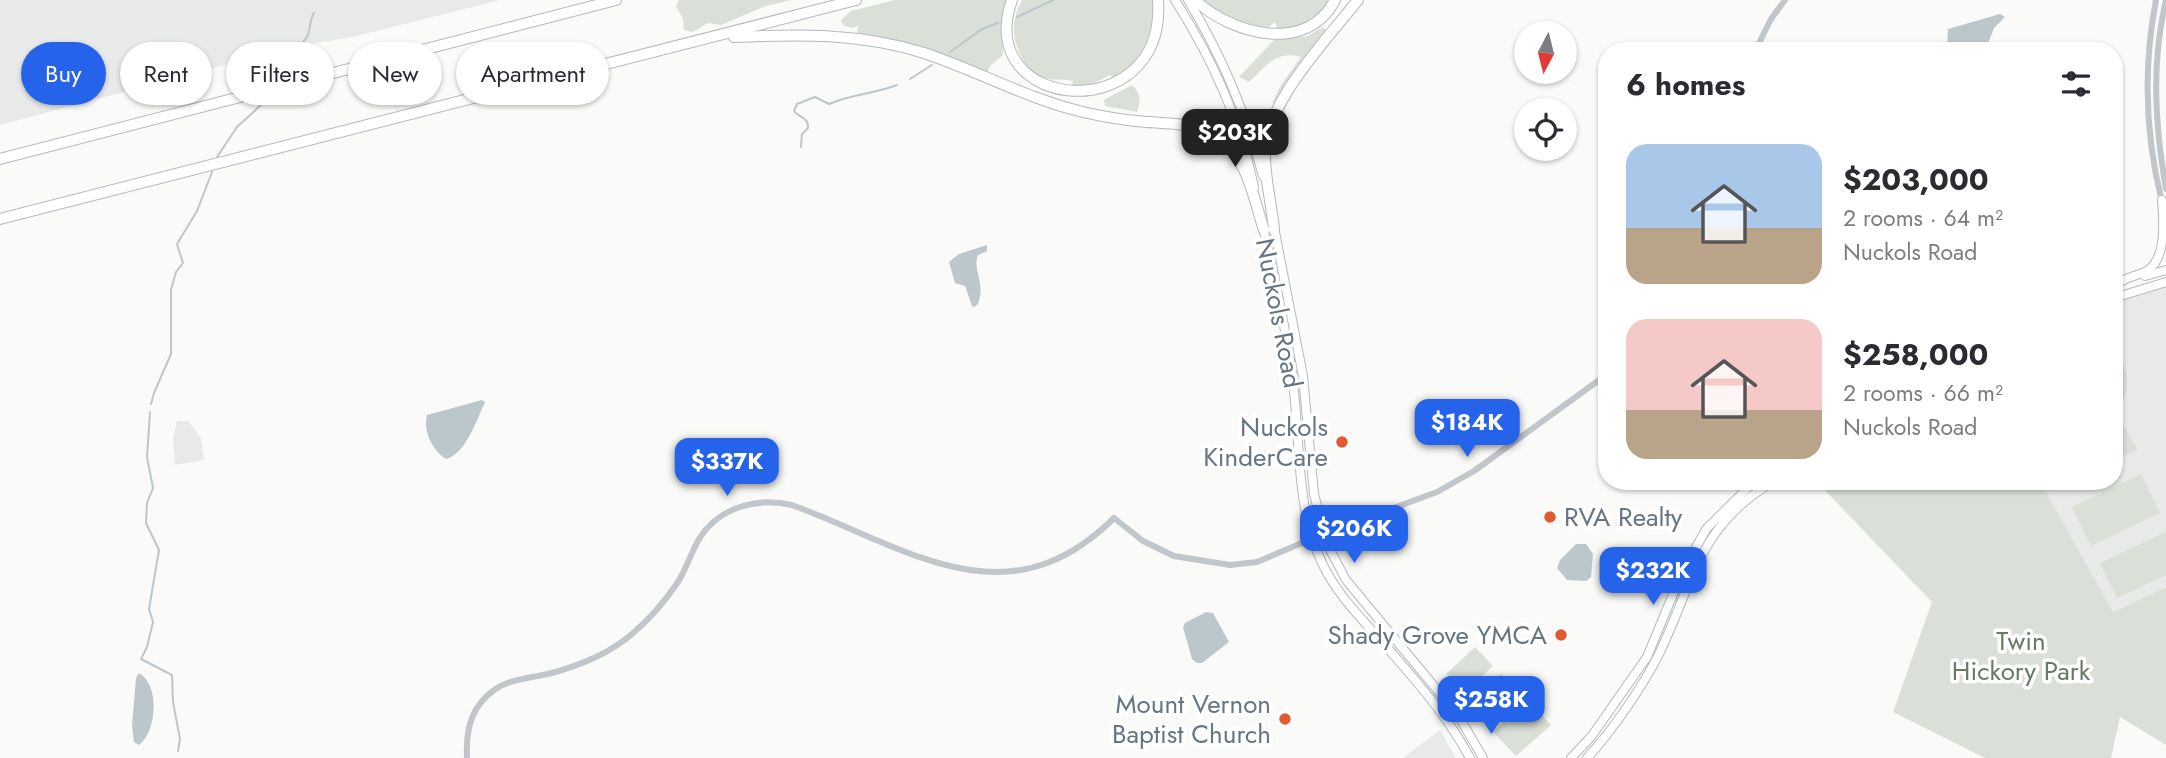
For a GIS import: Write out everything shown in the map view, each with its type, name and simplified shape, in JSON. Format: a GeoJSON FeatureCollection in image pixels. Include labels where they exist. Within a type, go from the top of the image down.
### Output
{"type":"FeatureCollection","features":[{"type":"Feature","properties":{"kind":"highway"},"geometry":{"type":"LineString","coordinates":[[0,159],[616,0]]}},
{"type":"Feature","properties":{"kind":"highway"},"geometry":{"type":"LineString","coordinates":[[0,219],[716,38],[856,0]]}},
{"type":"Feature","properties":{"kind":"highway"},"geometry":{"type":"LineString","coordinates":[[1012,0],[1007,17],[1007,35],[1018,63],[1042,84],[1067,92],[1084,92],[1111,85],[1139,64],[1154,38],[1158,22],[1158,0]]}},
{"type":"Feature","properties":{"kind":"highway"},"geometry":{"type":"LineString","coordinates":[[1195,0],[1211,14],[1229,24],[1246,30],[1276,34],[1297,32],[1312,26],[1335,0]]}},
{"type":"Feature","properties":{"kind":"highway"},"geometry":{"type":"LineString","coordinates":[[1269,230],[1265,160],[1272,122],[1291,86],[1358,0]]}},
{"type":"Feature","properties":{"kind":"highway"},"geometry":{"type":"LineString","coordinates":[[716,38],[810,34],[878,42],[944,60],[1030,96],[1068,108],[1119,119],[1188,125],[1206,131],[1229,147],[1242,164],[1269,230]]}},
{"type":"Feature","properties":{"kind":"main road","name":"Nuckols Road"},"geometry":{"type":"LineString","coordinates":[[1175,0],[1202,45],[1226,94],[1269,230],[1303,376],[1314,494],[1323,534],[1340,571],[1352,589],[1468,730],[1485,758]]}},
{"type":"Feature","properties":{"kind":"main road","name":"Nuckols Road"},"geometry":{"type":"LineString","coordinates":[[1188,0],[1215,47],[1237,94],[1257,154],[1293,379],[1302,496],[1312,538],[1334,584],[1430,697],[1470,758]]}},
{"type":"Feature","properties":{"kind":"main road"},"geometry":{"type":"LineString","coordinates":[[2123,278],[2148,271],[2161,258],[2166,240],[2162,200]]}},
{"type":"Feature","properties":{"kind":"main road"},"geometry":{"type":"LineString","coordinates":[[2123,283],[2166,270]]}},
{"type":"Feature","properties":{"kind":"main road"},"geometry":{"type":"LineString","coordinates":[[2123,295],[2166,282]]}},
{"type":"Feature","properties":{"kind":"main road"},"geometry":{"type":"LineString","coordinates":[[1571,758],[1591,737],[1647,657],[1683,570],[1707,528],[1746,490]]}},
{"type":"Feature","properties":{"kind":"main road"},"geometry":{"type":"LineString","coordinates":[[1587,758],[1643,682],[1657,658],[1699,556],[1720,525],[1760,490]]}},
{"type":"Feature","properties":{"kind":"street"},"geometry":{"type":"LineString","coordinates":[[1760,42],[1771,19],[1785,0]]}},
{"type":"Feature","properties":{"kind":"street"},"geometry":{"type":"LineString","coordinates":[[2156,0],[2149,47],[2147,99],[2152,157],[2166,220]]}},
{"type":"Feature","properties":{"kind":"street"},"geometry":{"type":"LineString","coordinates":[[2166,0],[2157,43],[2156,100],[2158,137],[2166,189]]}},
{"type":"Feature","properties":{"kind":"street"},"geometry":{"type":"LineString","coordinates":[[467,758],[468,727],[485,697],[505,683],[565,669],[617,645],[646,622],[670,593],[705,531],[721,517],[739,507],[761,502],[792,505],[939,564],[984,573],[1017,571],[1049,563],[1079,548],[1114,518],[1143,541],[1185,559],[1230,565],[1257,562],[1312,538],[1437,492],[1474,471],[1598,381]]}},
{"type":"Feature","properties":{"kind":"shaded area"},"geometry":{"type":"Polygon","coordinates":[[[0,0],[500,0],[323,42],[226,42],[226,65],[212,68],[212,42],[120,42],[120,93],[106,97],[106,42],[21,42],[21,105],[75,105],[0,125],[0,0]]]}},
{"type":"Feature","properties":{"kind":"shaded area"},"geometry":{"type":"Polygon","coordinates":[[[2000,14],[2005,17],[1994,28],[1989,42],[1947,42],[1948,29],[2000,14]]]}},
{"type":"Feature","properties":{"kind":"shaded area"},"geometry":{"type":"Polygon","coordinates":[[[987,245],[987,251],[978,255],[981,289],[978,304],[974,307],[965,286],[955,283],[949,262],[959,254],[987,245]]]}},
{"type":"Feature","properties":{"kind":"shaded area"},"geometry":{"type":"Polygon","coordinates":[[[2166,282],[2166,587],[2113,612],[2045,490],[2123,490],[2123,295],[2166,282]]]}},
{"type":"Feature","properties":{"kind":"shaded area"},"geometry":{"type":"Polygon","coordinates":[[[482,400],[485,402],[465,443],[453,456],[446,459],[430,440],[426,427],[427,415],[482,400]]]}},
{"type":"Feature","properties":{"kind":"shaded area"},"geometry":{"type":"Polygon","coordinates":[[[177,421],[188,421],[201,438],[204,460],[175,465],[173,439],[177,421]]]}},
{"type":"Feature","properties":{"kind":"shaded area"},"geometry":{"type":"Polygon","coordinates":[[[1576,544],[1586,544],[1593,554],[1591,577],[1586,581],[1567,580],[1557,568],[1560,560],[1576,544]]]}},
{"type":"Feature","properties":{"kind":"shaded area"},"geometry":{"type":"Polygon","coordinates":[[[1206,612],[1213,613],[1229,642],[1202,663],[1197,663],[1192,659],[1183,627],[1185,623],[1206,612]]]}},
{"type":"Feature","properties":{"kind":"shaded area"},"geometry":{"type":"Polygon","coordinates":[[[139,673],[150,687],[154,708],[150,730],[139,745],[134,742],[132,726],[136,678],[139,673]]]}},
{"type":"Feature","properties":{"kind":"shaded area"},"geometry":{"type":"Polygon","coordinates":[[[1440,730],[1456,758],[1403,758],[1440,730]]]}},
{"type":"Feature","properties":{"kind":"green space"},"geometry":{"type":"Polygon","coordinates":[[[679,0],[791,0],[766,6],[721,25],[708,23],[693,32],[684,30],[683,19],[676,6],[679,0]]]}},
{"type":"Feature","properties":{"kind":"green space"},"geometry":{"type":"Polygon","coordinates":[[[895,0],[1009,0],[1003,27],[1003,55],[987,72],[868,37],[857,33],[858,26],[851,28],[843,25],[841,20],[851,11],[895,0]]]}},
{"type":"Feature","properties":{"kind":"green space"},"geometry":{"type":"Polygon","coordinates":[[[1022,0],[1153,0],[1152,23],[1140,54],[1125,71],[1116,79],[1110,75],[1080,90],[1072,87],[1073,81],[1046,78],[1028,69],[1017,48],[1014,32],[1022,0]]]}},
{"type":"Feature","properties":{"kind":"green space"},"geometry":{"type":"Polygon","coordinates":[[[1202,0],[1331,0],[1321,13],[1308,22],[1278,30],[1275,22],[1265,30],[1231,20],[1202,0]]]}},
{"type":"Feature","properties":{"kind":"green space"},"geometry":{"type":"Polygon","coordinates":[[[1323,27],[1329,33],[1277,103],[1272,103],[1301,57],[1292,55],[1278,58],[1266,65],[1249,82],[1239,77],[1274,40],[1308,36],[1323,27]]]}},
{"type":"Feature","properties":{"kind":"green space"},"geometry":{"type":"Polygon","coordinates":[[[1132,85],[1139,97],[1137,112],[1105,106],[1104,100],[1132,85]]]}},
{"type":"Feature","properties":{"kind":"green space"},"geometry":{"type":"Polygon","coordinates":[[[2123,366],[2127,379],[2123,400],[2123,366]]]}},
{"type":"Feature","properties":{"kind":"green space"},"geometry":{"type":"Polygon","coordinates":[[[2123,427],[2137,449],[2123,457],[2123,427]]]}},
{"type":"Feature","properties":{"kind":"green space"},"geometry":{"type":"Polygon","coordinates":[[[2141,474],[2160,513],[2091,546],[2072,507],[2108,490],[2123,490],[2123,483],[2141,474]]]}},
{"type":"Feature","properties":{"kind":"green space","name":"Twin Hickory Park"},"geometry":{"type":"Polygon","coordinates":[[[1825,490],[2045,490],[2113,612],[2166,587],[2166,745],[2120,717],[2111,758],[1985,758],[1893,712],[1932,602],[1825,490]]]}},
{"type":"Feature","properties":{"kind":"green space"},"geometry":{"type":"Polygon","coordinates":[[[2166,532],[2166,575],[2117,598],[2100,563],[2166,532]]]}},
{"type":"Feature","properties":{"kind":"green space"},"geometry":{"type":"Polygon","coordinates":[[[1475,647],[1493,666],[1464,693],[1446,674],[1475,647]]]}},
{"type":"Feature","properties":{"kind":"green space"},"geometry":{"type":"Polygon","coordinates":[[[1501,674],[1519,693],[1490,720],[1472,701],[1501,674]]]}},
{"type":"Feature","properties":{"kind":"green space"},"geometry":{"type":"Polygon","coordinates":[[[1528,700],[1551,725],[1516,756],[1493,732],[1528,700]]]}},
{"type":"Feature","properties":{"kind":"waterway"},"geometry":{"type":"LineString","coordinates":[[1017,17],[1053,0]]}},
{"type":"Feature","properties":{"kind":"waterway"},"geometry":{"type":"LineString","coordinates":[[303,42],[308,35],[314,13]]}},
{"type":"Feature","properties":{"kind":"waterway"},"geometry":{"type":"LineString","coordinates":[[950,52],[982,29],[998,23]]}},
{"type":"Feature","properties":{"kind":"waterway"},"geometry":{"type":"LineString","coordinates":[[910,79],[932,65]]}},
{"type":"Feature","properties":{"kind":"waterway"},"geometry":{"type":"LineString","coordinates":[[801,147],[802,134],[808,124],[794,111],[797,104],[815,97],[829,104],[897,85]]}},
{"type":"Feature","properties":{"kind":"waterway"},"geometry":{"type":"LineString","coordinates":[[217,157],[237,127],[261,105]]}},
{"type":"Feature","properties":{"kind":"waterway"},"geometry":{"type":"LineString","coordinates":[[151,404],[171,354],[171,290],[176,272],[183,263],[177,244],[197,211],[212,172]]}},
{"type":"Feature","properties":{"kind":"waterway"},"geometry":{"type":"LineString","coordinates":[[150,412],[147,457],[153,488],[147,503],[146,523],[159,550],[149,609],[153,622],[141,659],[172,675],[173,702],[180,739],[178,751]]}},
{"type":"Feature","properties":{"kind":"place","name":"Nuckols KinderCare"},"geometry":{"type":"Point","coordinates":[1342,442]}},
{"type":"Feature","properties":{"kind":"place","name":"RVA Realty"},"geometry":{"type":"Point","coordinates":[1550,517]}},
{"type":"Feature","properties":{"kind":"place","name":"Shady Grove YMCA"},"geometry":{"type":"Point","coordinates":[1561,635]}},
{"type":"Feature","properties":{"kind":"place","name":"Mount Vernon Baptist Church"},"geometry":{"type":"Point","coordinates":[1285,719]}}]}
